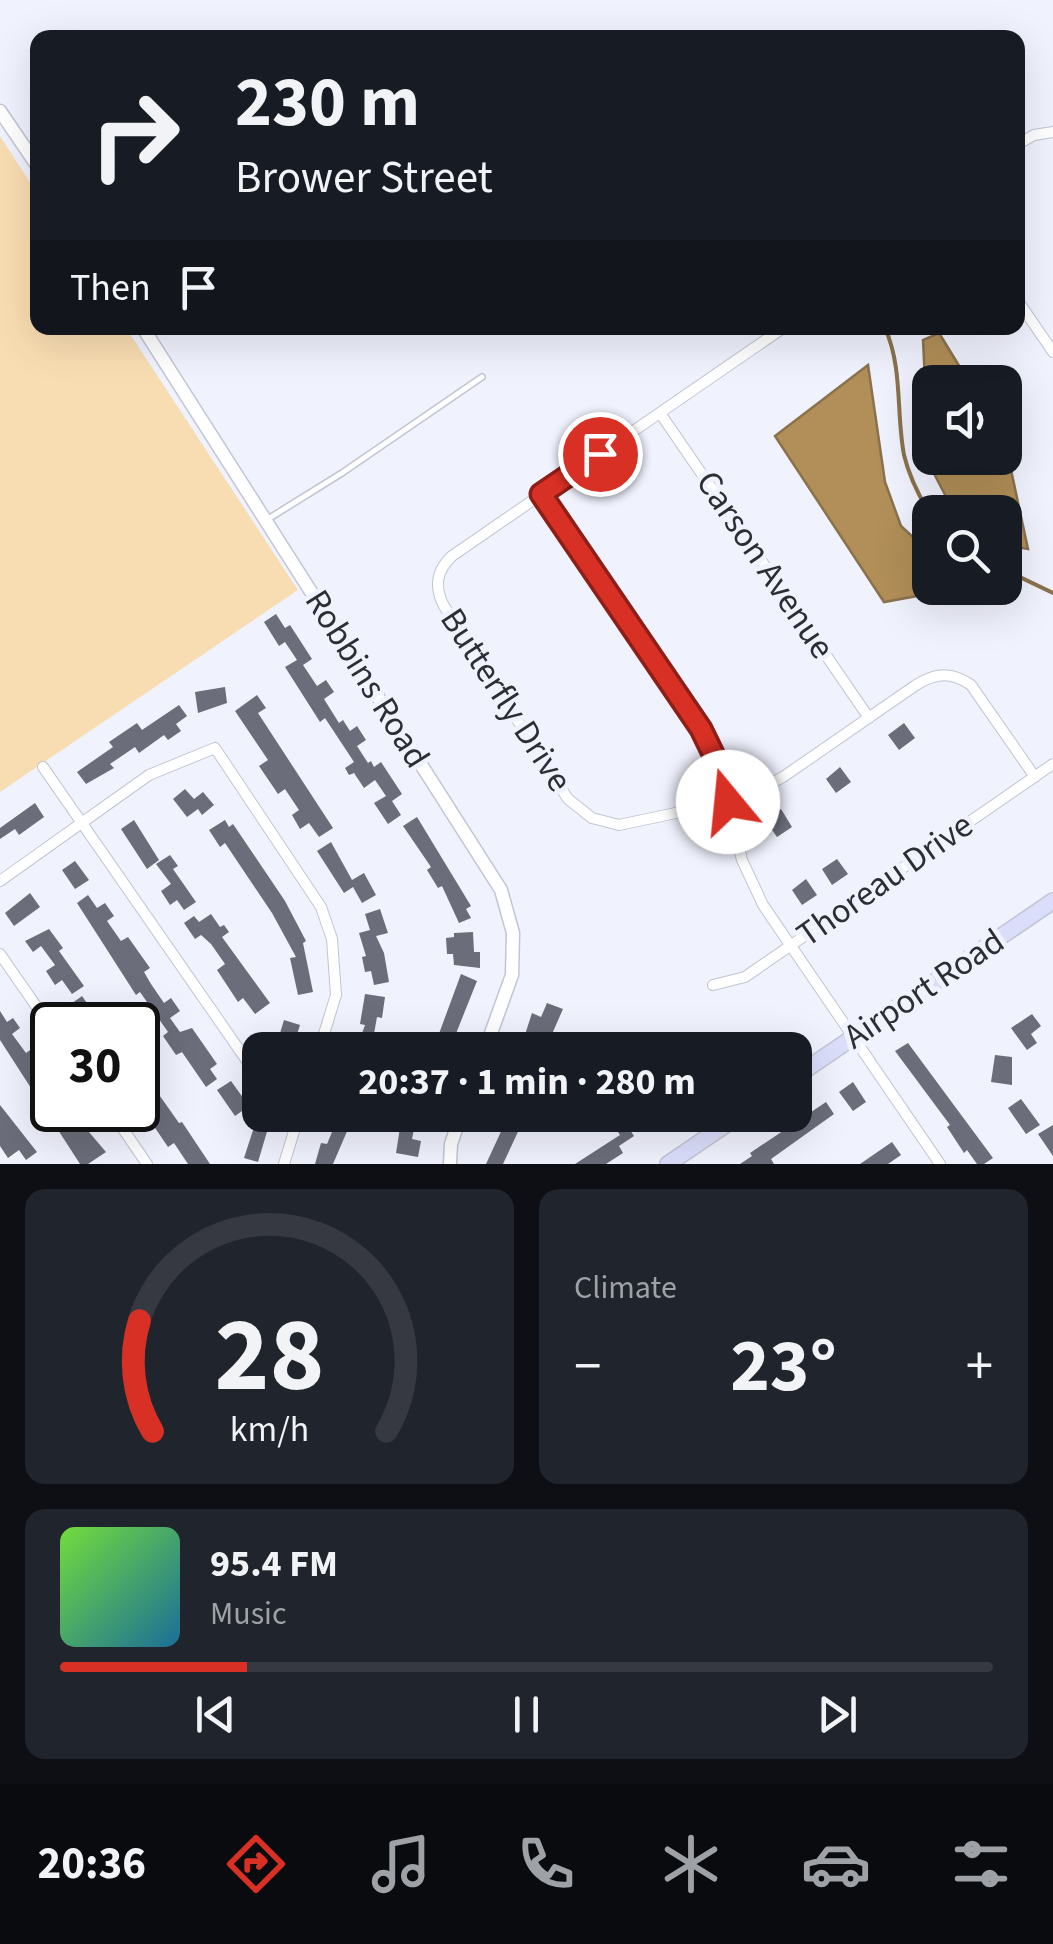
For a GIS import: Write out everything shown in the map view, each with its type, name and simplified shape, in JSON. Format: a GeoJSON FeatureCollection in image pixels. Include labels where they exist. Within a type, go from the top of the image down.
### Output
{"type":"FeatureCollection","features":[{"type":"Feature","properties":{"kind":"main road","name":"Airport Road"},"geometry":{"type":"LineString","coordinates":[[812,1065],[1053,901]]}},
{"type":"Feature","properties":{"kind":"main road"},"geometry":{"type":"LineString","coordinates":[[668,1164],[715,1132]]}},
{"type":"Feature","properties":{"kind":"street"},"geometry":{"type":"LineString","coordinates":[[0,111],[30,155]]}},
{"type":"Feature","properties":{"kind":"street"},"geometry":{"type":"LineString","coordinates":[[1025,140],[1034,134],[1053,132]]}},
{"type":"Feature","properties":{"kind":"street"},"geometry":{"type":"LineString","coordinates":[[1025,311],[1053,352]]}},
{"type":"Feature","properties":{"kind":"street","name":"Robbins Road"},"geometry":{"type":"LineString","coordinates":[[147,335],[501,890],[513,933],[512,975],[491,1032]]}},
{"type":"Feature","properties":{"kind":"street"},"geometry":{"type":"LineString","coordinates":[[774,335],[541,494],[701,729],[718,764],[747,873],[762,905],[936,1162]]}},
{"type":"Feature","properties":{"kind":"street","name":"Carson Avenue"},"geometry":{"type":"LineString","coordinates":[[660,413],[869,718]]}},
{"type":"Feature","properties":{"kind":"street","name":"Butterfly Drive"},"geometry":{"type":"LineString","coordinates":[[541,494],[444,564],[438,592],[568,799],[582,813],[599,822],[622,825],[753,795],[928,678],[941,674],[957,676],[976,691],[1035,777]]}},
{"type":"Feature","properties":{"kind":"street"},"geometry":{"type":"LineString","coordinates":[[0,880],[148,775],[216,748],[321,907],[332,938],[336,994],[324,1032]]}},
{"type":"Feature","properties":{"kind":"street","name":"Thoreau Drive"},"geometry":{"type":"LineString","coordinates":[[713,985],[738,980],[1053,764]]}},
{"type":"Feature","properties":{"kind":"street"},"geometry":{"type":"LineString","coordinates":[[42,768],[242,1053]]}},
{"type":"Feature","properties":{"kind":"street"},"geometry":{"type":"LineString","coordinates":[[0,954],[34,1002]]}},
{"type":"Feature","properties":{"kind":"street"},"geometry":{"type":"LineString","coordinates":[[125,1132],[147,1164]]}},
{"type":"Feature","properties":{"kind":"street"},"geometry":{"type":"LineString","coordinates":[[284,1164],[294,1132]]}},
{"type":"Feature","properties":{"kind":"street"},"geometry":{"type":"LineString","coordinates":[[450,1164],[456,1132]]}},
{"type":"Feature","properties":{"kind":"lane"},"geometry":{"type":"LineString","coordinates":[[266,520],[342,474],[482,377]]}},
{"type":"Feature","properties":{"kind":"shaded area"},"geometry":{"type":"Polygon","coordinates":[[[0,136],[30,182],[30,335],[131,335],[298,590],[0,792],[0,136]]]}},
{"type":"Feature","properties":{"kind":"shaded area"},"geometry":{"type":"Polygon","coordinates":[[[940,335],[959,365],[924,365],[923,340],[940,335]]]}},
{"type":"Feature","properties":{"kind":"shaded area"},"geometry":{"type":"Polygon","coordinates":[[[868,365],[885,482],[901,526],[912,536],[912,597],[884,602],[775,436],[868,365]]]}},
{"type":"Feature","properties":{"kind":"shaded area"},"geometry":{"type":"Polygon","coordinates":[[[935,475],[1012,475],[1016,495],[945,495],[935,475]]]}},
{"type":"Feature","properties":{"kind":"shaded area"},"geometry":{"type":"Polygon","coordinates":[[[1022,521],[1028,549],[1022,548],[1022,521]]]}},
{"type":"Feature","properties":{"kind":"building"},"geometry":{"type":"Polygon","coordinates":[[[276,614],[285,628],[290,625],[312,659],[303,665],[317,686],[326,680],[334,692],[324,699],[339,723],[343,720],[350,731],[357,726],[366,740],[357,746],[368,763],[371,761],[374,767],[381,762],[402,794],[392,801],[401,815],[388,824],[374,803],[386,796],[375,780],[364,788],[354,773],[349,775],[345,768],[354,762],[325,718],[320,722],[285,667],[297,660],[285,642],[279,646],[264,622],[276,614]]]}},
{"type":"Feature","properties":{"kind":"building"},"geometry":{"type":"Polygon","coordinates":[[[225,687],[227,703],[198,713],[195,692],[225,687]]]}},
{"type":"Feature","properties":{"kind":"building"},"geometry":{"type":"Polygon","coordinates":[[[257,695],[266,708],[258,713],[333,828],[319,837],[309,823],[300,829],[292,815],[299,810],[285,789],[278,794],[259,766],[268,760],[235,711],[257,695]]]}},
{"type":"Feature","properties":{"kind":"building"},"geometry":{"type":"Polygon","coordinates":[[[179,705],[187,716],[176,724],[181,731],[168,740],[164,735],[139,753],[135,747],[110,764],[114,768],[86,784],[77,772],[113,747],[109,742],[137,723],[142,730],[179,705]]]}},
{"type":"Feature","properties":{"kind":"building"},"geometry":{"type":"Polygon","coordinates":[[[904,723],[915,738],[899,750],[888,735],[904,723]]]}},
{"type":"Feature","properties":{"kind":"building"},"geometry":{"type":"Polygon","coordinates":[[[840,767],[851,782],[836,793],[826,779],[840,767]]]}},
{"type":"Feature","properties":{"kind":"building"},"geometry":{"type":"Polygon","coordinates":[[[185,789],[194,799],[203,792],[214,805],[202,815],[198,809],[187,817],[173,799],[185,789]]]}},
{"type":"Feature","properties":{"kind":"building"},"geometry":{"type":"Polygon","coordinates":[[[35,803],[44,817],[19,835],[15,829],[0,839],[0,828],[35,803]]]}},
{"type":"Feature","properties":{"kind":"building"},"geometry":{"type":"Polygon","coordinates":[[[781,809],[792,827],[777,837],[765,820],[781,809]]]}},
{"type":"Feature","properties":{"kind":"building"},"geometry":{"type":"Polygon","coordinates":[[[417,817],[471,906],[466,909],[471,918],[459,923],[442,886],[438,888],[427,870],[431,867],[403,826],[417,817]]]}},
{"type":"Feature","properties":{"kind":"building"},"geometry":{"type":"Polygon","coordinates":[[[134,820],[159,860],[147,869],[121,829],[134,820]]]}},
{"type":"Feature","properties":{"kind":"building"},"geometry":{"type":"Polygon","coordinates":[[[225,820],[229,827],[233,824],[285,901],[306,941],[303,943],[313,992],[298,995],[290,958],[296,957],[225,843],[220,847],[209,830],[225,820]]]}},
{"type":"Feature","properties":{"kind":"building"},"geometry":{"type":"Polygon","coordinates":[[[331,842],[352,880],[364,873],[376,895],[362,903],[353,887],[344,893],[317,851],[331,842]]]}},
{"type":"Feature","properties":{"kind":"building"},"geometry":{"type":"Polygon","coordinates":[[[170,855],[178,866],[173,869],[196,902],[184,910],[177,900],[170,905],[161,891],[171,884],[156,864],[170,855]]]}},
{"type":"Feature","properties":{"kind":"building"},"geometry":{"type":"Polygon","coordinates":[[[837,859],[848,874],[832,885],[822,869],[837,859]]]}},
{"type":"Feature","properties":{"kind":"building"},"geometry":{"type":"Polygon","coordinates":[[[75,861],[89,880],[75,889],[62,870],[75,861]]]}},
{"type":"Feature","properties":{"kind":"building"},"geometry":{"type":"Polygon","coordinates":[[[806,879],[817,895],[802,905],[792,890],[806,879]]]}},
{"type":"Feature","properties":{"kind":"building"},"geometry":{"type":"Polygon","coordinates":[[[30,893],[40,907],[14,926],[5,913],[30,893]]]}},
{"type":"Feature","properties":{"kind":"building"},"geometry":{"type":"Polygon","coordinates":[[[88,895],[97,908],[105,903],[114,916],[107,921],[121,941],[128,937],[150,968],[144,972],[164,1003],[171,998],[180,1011],[170,1018],[180,1032],[192,1028],[217,1064],[210,1069],[217,1079],[206,1087],[182,1052],[176,1055],[163,1036],[168,1032],[160,1021],[160,1002],[147,1002],[140,992],[136,995],[77,903],[88,895]]]}},
{"type":"Feature","properties":{"kind":"building"},"geometry":{"type":"Polygon","coordinates":[[[380,909],[388,933],[376,936],[384,953],[389,982],[374,985],[371,971],[365,972],[362,957],[366,956],[359,933],[370,930],[365,914],[380,909]]]}},
{"type":"Feature","properties":{"kind":"building"},"geometry":{"type":"Polygon","coordinates":[[[211,914],[229,932],[222,937],[270,1003],[255,1014],[243,998],[238,1002],[217,970],[225,964],[211,944],[201,935],[195,939],[184,923],[194,916],[199,922],[211,914]]]}},
{"type":"Feature","properties":{"kind":"building"},"geometry":{"type":"Polygon","coordinates":[[[49,929],[84,986],[72,994],[62,980],[55,985],[46,971],[55,965],[41,946],[33,952],[25,941],[49,929]]]}},
{"type":"Feature","properties":{"kind":"building"},"geometry":{"type":"Polygon","coordinates":[[[473,932],[474,952],[480,952],[480,968],[454,965],[453,954],[447,954],[446,938],[454,937],[454,933],[473,932]]]}},
{"type":"Feature","properties":{"kind":"building"},"geometry":{"type":"Polygon","coordinates":[[[461,974],[477,981],[457,1032],[440,1032],[461,974]]]}},
{"type":"Feature","properties":{"kind":"building"},"geometry":{"type":"Polygon","coordinates":[[[365,994],[385,997],[382,1018],[377,1017],[374,1032],[362,1032],[365,1025],[360,1024],[365,994]]]}},
{"type":"Feature","properties":{"kind":"building"},"geometry":{"type":"Polygon","coordinates":[[[547,1003],[563,1009],[553,1032],[526,1032],[532,1013],[541,1017],[547,1003]]]}},
{"type":"Feature","properties":{"kind":"building"},"geometry":{"type":"Polygon","coordinates":[[[0,1011],[7,1022],[13,1018],[20,1028],[12,1034],[26,1053],[30,1050],[30,1086],[0,1040],[0,1011]]]}},
{"type":"Feature","properties":{"kind":"building"},"geometry":{"type":"Polygon","coordinates":[[[1032,1014],[1041,1026],[1031,1034],[1037,1043],[1027,1050],[1011,1028],[1032,1014]]]}},
{"type":"Feature","properties":{"kind":"building"},"geometry":{"type":"Polygon","coordinates":[[[284,1020],[300,1025],[298,1032],[280,1032],[284,1020]]]}},
{"type":"Feature","properties":{"kind":"building"},"geometry":{"type":"Polygon","coordinates":[[[908,1043],[993,1158],[977,1164],[967,1150],[964,1153],[947,1127],[950,1125],[895,1051],[908,1043]]]}},
{"type":"Feature","properties":{"kind":"building"},"geometry":{"type":"Polygon","coordinates":[[[995,1055],[1012,1057],[1012,1085],[991,1082],[995,1055]]]}},
{"type":"Feature","properties":{"kind":"building"},"geometry":{"type":"Polygon","coordinates":[[[231,1081],[242,1096],[242,1111],[235,1116],[217,1090],[231,1081]]]}},
{"type":"Feature","properties":{"kind":"building"},"geometry":{"type":"Polygon","coordinates":[[[853,1082],[866,1102],[853,1111],[839,1092],[853,1082]]]}},
{"type":"Feature","properties":{"kind":"building"},"geometry":{"type":"Polygon","coordinates":[[[160,1096],[210,1164],[188,1164],[174,1143],[168,1147],[158,1132],[160,1096]]]}},
{"type":"Feature","properties":{"kind":"building"},"geometry":{"type":"Polygon","coordinates":[[[1021,1099],[1040,1125],[1026,1134],[1008,1108],[1021,1099]]]}},
{"type":"Feature","properties":{"kind":"building"},"geometry":{"type":"Polygon","coordinates":[[[826,1102],[834,1114],[812,1130],[812,1111],[826,1102]]]}},
{"type":"Feature","properties":{"kind":"building"},"geometry":{"type":"Polygon","coordinates":[[[0,1105],[37,1152],[26,1160],[19,1150],[8,1158],[0,1146],[0,1105]]]}},
{"type":"Feature","properties":{"kind":"building"},"geometry":{"type":"Polygon","coordinates":[[[1053,1125],[1053,1156],[1038,1134],[1053,1125]]]}},
{"type":"Feature","properties":{"kind":"building"},"geometry":{"type":"Polygon","coordinates":[[[59,1132],[89,1132],[106,1152],[88,1164],[80,1164],[59,1132]]]}},
{"type":"Feature","properties":{"kind":"building"},"geometry":{"type":"Polygon","coordinates":[[[252,1132],[267,1132],[258,1162],[244,1158],[252,1132]]]}},
{"type":"Feature","properties":{"kind":"building"},"geometry":{"type":"Polygon","coordinates":[[[332,1132],[347,1132],[333,1164],[315,1164],[321,1143],[327,1144],[332,1132]]]}},
{"type":"Feature","properties":{"kind":"building"},"geometry":{"type":"Polygon","coordinates":[[[399,1132],[413,1132],[412,1139],[421,1141],[418,1157],[396,1153],[399,1132]]]}},
{"type":"Feature","properties":{"kind":"building"},"geometry":{"type":"Polygon","coordinates":[[[501,1132],[518,1132],[503,1164],[486,1164],[501,1132]]]}},
{"type":"Feature","properties":{"kind":"building"},"geometry":{"type":"Polygon","coordinates":[[[618,1132],[631,1132],[634,1136],[619,1146],[623,1153],[606,1164],[575,1164],[620,1135],[618,1132]]]}},
{"type":"Feature","properties":{"kind":"building"},"geometry":{"type":"Polygon","coordinates":[[[781,1132],[809,1132],[771,1159],[774,1164],[740,1164],[752,1156],[750,1153],[781,1132]]]}},
{"type":"Feature","properties":{"kind":"building"},"geometry":{"type":"Polygon","coordinates":[[[892,1142],[901,1155],[888,1164],[860,1164],[892,1142]]]}},
{"type":"Feature","properties":{"kind":"waterway"},"geometry":{"type":"LineString","coordinates":[[888,335],[897,375],[904,455],[920,495]]}},
{"type":"Feature","properties":{"kind":"waterway"},"geometry":{"type":"LineString","coordinates":[[1022,578],[1053,593]]}},
{"type":"Feature","properties":{"kind":"route"},"geometry":{"type":"LineString","coordinates":[[600,454],[541,494],[701,729],[718,764],[728,802]]}}]}
